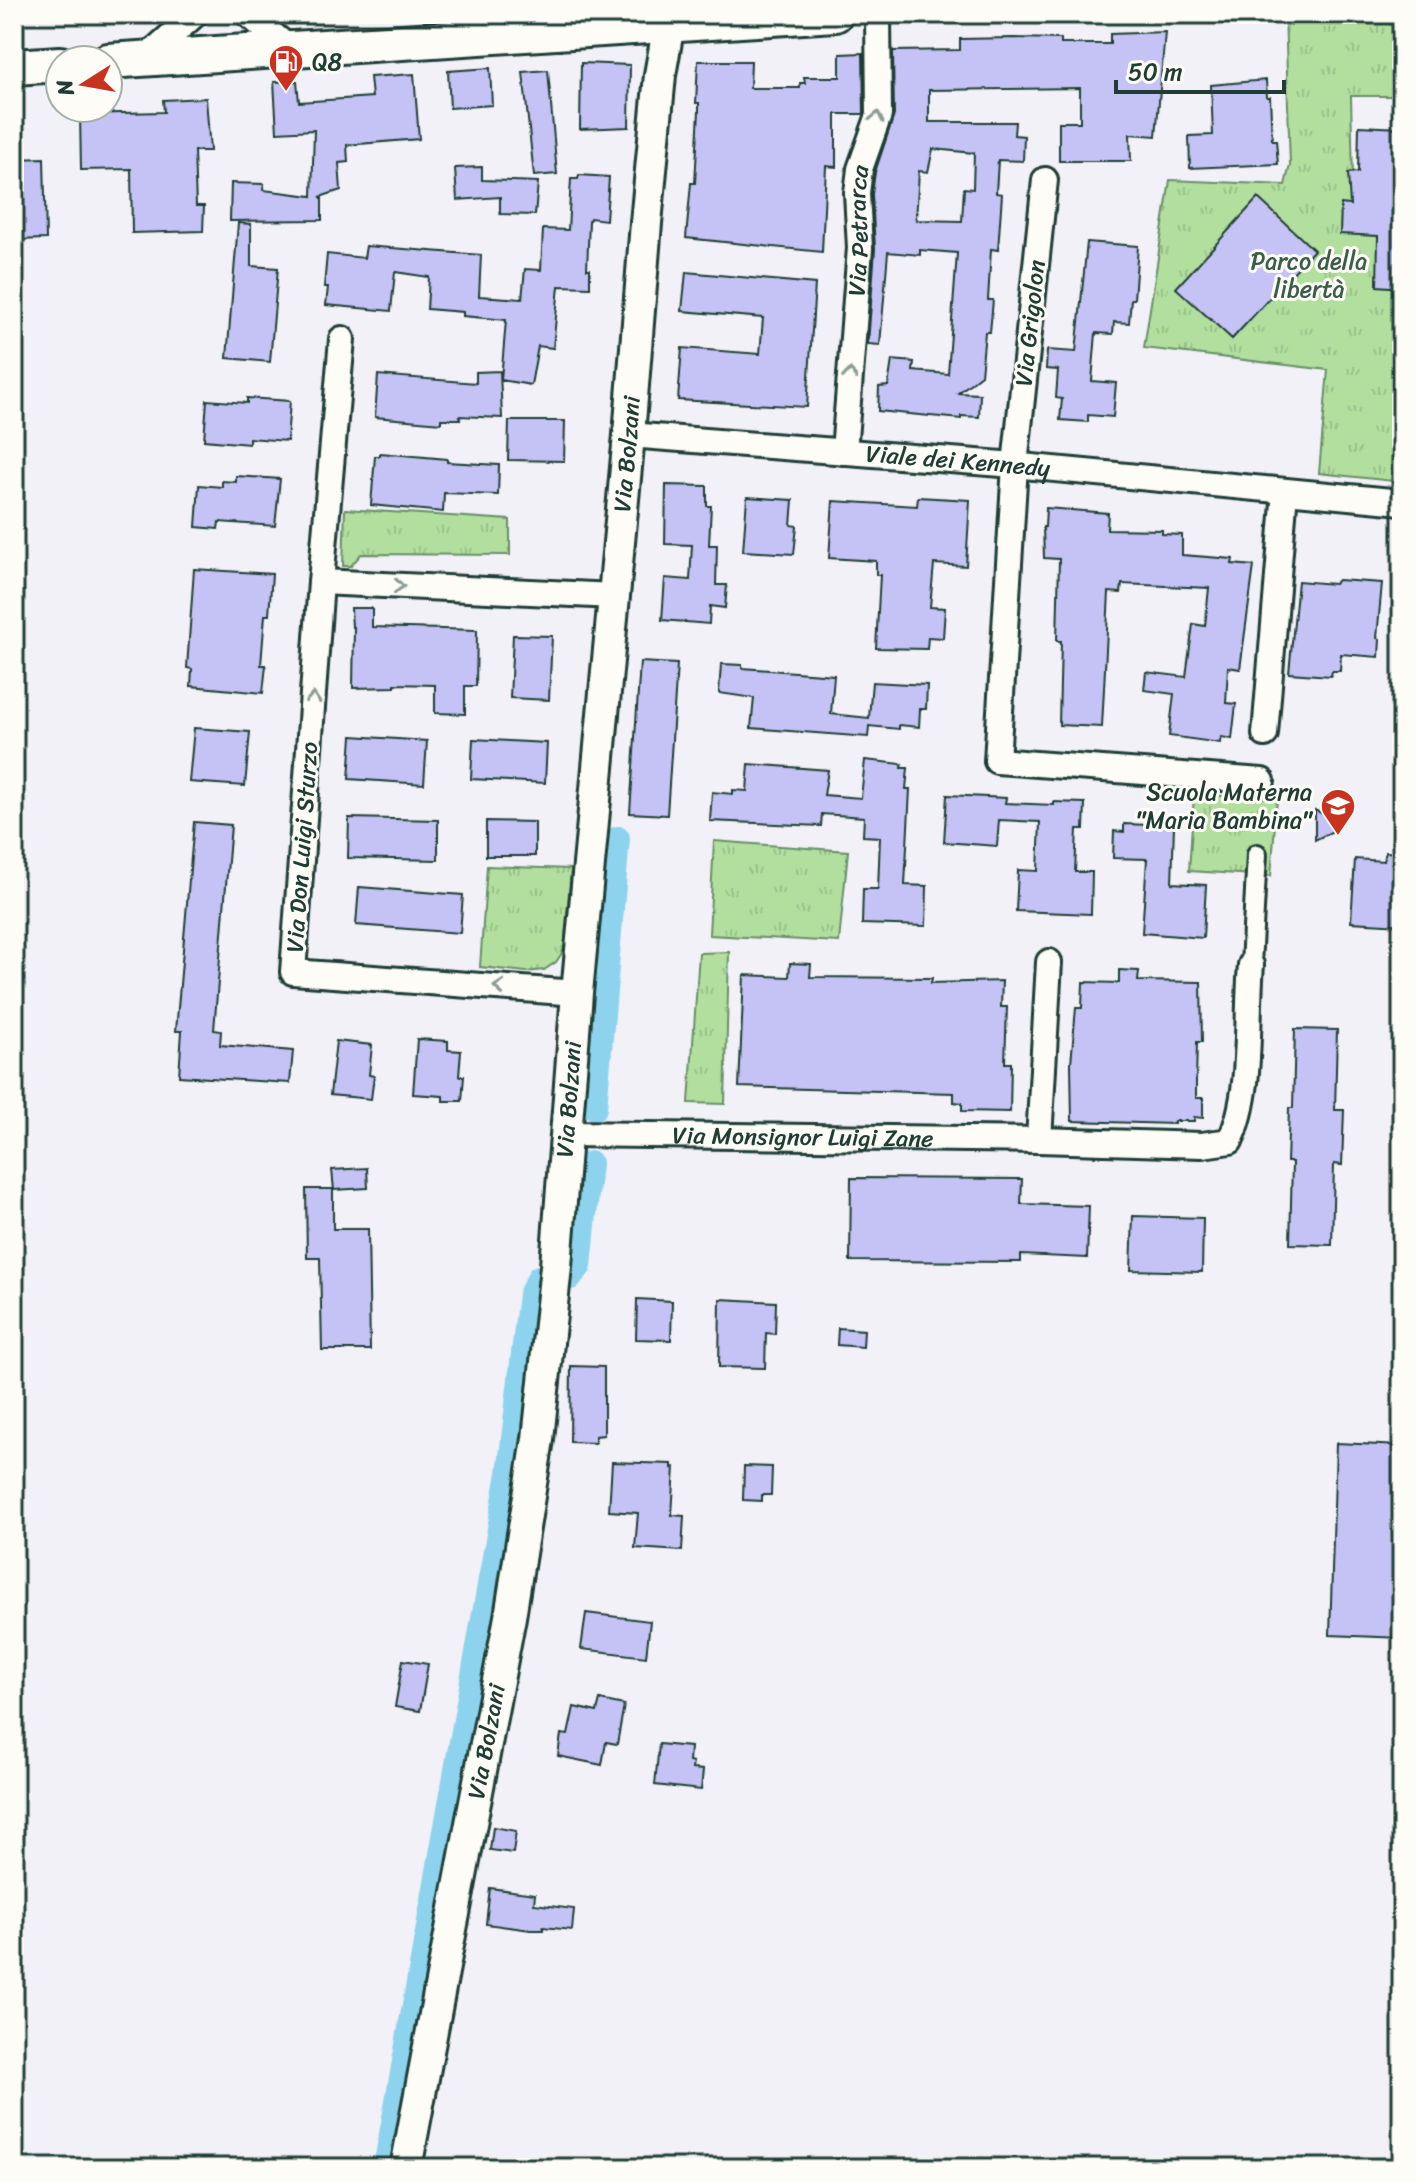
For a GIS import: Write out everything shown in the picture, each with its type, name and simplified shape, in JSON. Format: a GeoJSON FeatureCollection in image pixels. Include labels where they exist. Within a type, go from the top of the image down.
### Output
{"type":"FeatureCollection","features":[{"type":"Feature","properties":{"kind":"main road"},"geometry":{"type":"LineString","coordinates":[[124,60],[291,50],[670,19],[835,14]]}},
{"type":"Feature","properties":{"kind":"main road"},"geometry":{"type":"LineString","coordinates":[[14,67],[44,65]]}},
{"type":"Feature","properties":{"kind":"street"},"geometry":{"type":"LineString","coordinates":[[145,59],[195,14]]}},
{"type":"Feature","properties":{"kind":"street"},"geometry":{"type":"LineString","coordinates":[[248,14],[291,50]]}},
{"type":"Feature","properties":{"kind":"street","name":"Via Petrarca"},"geometry":{"type":"LineString","coordinates":[[844,452],[860,248],[857,193],[860,169],[879,115],[878,14]]}},
{"type":"Feature","properties":{"kind":"street","name":"Via Bolzani"},"geometry":{"type":"LineString","coordinates":[[406,2168],[510,1617],[538,1439],[660,75],[670,19]]}},
{"type":"Feature","properties":{"kind":"street","name":"Via Grigolon"},"geometry":{"type":"LineString","coordinates":[[1045,180],[1015,465],[997,761],[1262,781]]}},
{"type":"Feature","properties":{"kind":"street","name":"Via Don Luigi Sturzo"},"geometry":{"type":"LineString","coordinates":[[342,339],[293,972],[577,993]]}},
{"type":"Feature","properties":{"kind":"street","name":"Viale dei Kennedy"},"geometry":{"type":"LineString","coordinates":[[629,435],[1015,465],[1402,502]]}},
{"type":"Feature","properties":{"kind":"street"},"geometry":{"type":"LineString","coordinates":[[1265,734],[1285,491]]}},
{"type":"Feature","properties":{"kind":"street"},"geometry":{"type":"LineString","coordinates":[[321,582],[614,596]]}},
{"type":"Feature","properties":{"kind":"street"},"geometry":{"type":"LineString","coordinates":[[1251,965],[1257,854]]}},
{"type":"Feature","properties":{"kind":"street"},"geometry":{"type":"LineString","coordinates":[[1039,1140],[1049,962]]}},
{"type":"Feature","properties":{"kind":"street","name":"Via Monsignor Luigi Zane"},"geometry":{"type":"LineString","coordinates":[[567,1134],[1202,1145],[1230,1141],[1240,1121],[1243,1098],[1251,965]]}},
{"type":"Feature","properties":{"kind":"green space","name":"Parco della libertà"},"geometry":{"type":"Polygon","coordinates":[[[1285,14],[1402,14],[1402,96],[1351,96],[1353,179],[1402,198],[1402,482],[1319,473],[1328,370],[1144,348],[1170,180],[1285,185],[1290,165],[1285,14]]]}},
{"type":"Feature","properties":{"kind":"green space"},"geometry":{"type":"Polygon","coordinates":[[[345,509],[510,520],[510,555],[361,554],[351,566],[343,566],[345,509]]]}},
{"type":"Feature","properties":{"kind":"green space"},"geometry":{"type":"Polygon","coordinates":[[[1194,795],[1277,798],[1271,876],[1189,871],[1194,795]]]}},
{"type":"Feature","properties":{"kind":"green space"},"geometry":{"type":"Polygon","coordinates":[[[714,841],[848,851],[839,942],[709,935],[714,841]]]}},
{"type":"Feature","properties":{"kind":"green space"},"geometry":{"type":"Polygon","coordinates":[[[487,866],[571,869],[564,950],[556,962],[544,970],[526,972],[480,967],[487,866]]]}},
{"type":"Feature","properties":{"kind":"green space"},"geometry":{"type":"Polygon","coordinates":[[[729,952],[725,1104],[689,1103],[699,953],[729,952]]]}},
{"type":"Feature","properties":{"kind":"building"},"geometry":{"type":"Polygon","coordinates":[[[1165,32],[1156,136],[1130,134],[1131,161],[1059,161],[1059,122],[1080,122],[1080,88],[929,90],[929,122],[1015,122],[1014,135],[1024,136],[1023,161],[998,160],[996,193],[1002,194],[998,250],[991,249],[988,300],[993,300],[990,332],[985,332],[981,375],[958,393],[980,394],[979,417],[961,416],[961,419],[878,411],[879,387],[888,386],[892,360],[914,362],[913,371],[948,374],[957,253],[920,250],[920,255],[888,252],[880,345],[868,344],[875,249],[872,194],[875,172],[894,115],[893,51],[960,50],[960,39],[1061,39],[1061,44],[1110,44],[1110,34],[1165,32]],[[933,149],[928,172],[919,171],[916,220],[962,221],[964,188],[973,189],[974,153],[933,149]]]}},
{"type":"Feature","properties":{"kind":"building"},"geometry":{"type":"Polygon","coordinates":[[[863,53],[864,114],[836,114],[836,167],[826,166],[822,252],[686,238],[691,183],[695,183],[698,61],[751,61],[750,88],[800,88],[800,83],[805,83],[804,77],[840,77],[840,54],[863,53]]]}},
{"type":"Feature","properties":{"kind":"building"},"geometry":{"type":"Polygon","coordinates":[[[581,63],[630,65],[629,127],[580,129],[581,63]]]}},
{"type":"Feature","properties":{"kind":"building"},"geometry":{"type":"Polygon","coordinates":[[[490,68],[492,105],[450,108],[448,71],[490,68]]]}},
{"type":"Feature","properties":{"kind":"building"},"geometry":{"type":"Polygon","coordinates":[[[548,70],[557,174],[534,176],[523,72],[548,70]]]}},
{"type":"Feature","properties":{"kind":"building"},"geometry":{"type":"Polygon","coordinates":[[[414,74],[419,139],[347,145],[348,162],[339,163],[341,190],[320,197],[322,220],[230,221],[231,183],[264,184],[263,190],[312,196],[314,130],[277,132],[274,82],[297,81],[299,102],[372,97],[370,77],[414,74]]]}},
{"type":"Feature","properties":{"kind":"building"},"geometry":{"type":"Polygon","coordinates":[[[1266,80],[1272,140],[1276,140],[1278,164],[1190,168],[1189,136],[1213,135],[1211,85],[1266,80]]]}},
{"type":"Feature","properties":{"kind":"building"},"geometry":{"type":"Polygon","coordinates":[[[206,98],[210,151],[194,151],[196,206],[204,206],[203,231],[132,233],[131,169],[81,170],[80,124],[124,124],[124,113],[164,112],[163,100],[206,98]]]}},
{"type":"Feature","properties":{"kind":"building"},"geometry":{"type":"Polygon","coordinates":[[[1359,126],[1402,128],[1402,288],[1377,286],[1378,236],[1340,234],[1341,204],[1350,205],[1348,173],[1358,172],[1359,126]]]}},
{"type":"Feature","properties":{"kind":"building"},"geometry":{"type":"Polygon","coordinates":[[[44,158],[46,239],[14,240],[14,159],[44,158]]]}},
{"type":"Feature","properties":{"kind":"building"},"geometry":{"type":"Polygon","coordinates":[[[482,167],[482,180],[538,182],[535,215],[500,214],[500,197],[457,200],[455,168],[482,167]]]}},
{"type":"Feature","properties":{"kind":"building"},"geometry":{"type":"Polygon","coordinates":[[[579,175],[609,177],[606,220],[590,218],[589,221],[587,269],[590,269],[590,287],[559,286],[553,348],[538,346],[531,385],[501,380],[506,320],[427,309],[429,277],[395,272],[391,311],[326,305],[327,254],[364,258],[366,246],[481,255],[479,296],[522,299],[525,269],[541,270],[543,229],[568,230],[571,179],[578,179],[579,175]]]}},
{"type":"Feature","properties":{"kind":"building"},"geometry":{"type":"Polygon","coordinates":[[[1258,198],[1314,250],[1232,339],[1176,288],[1258,198]]]}},
{"type":"Feature","properties":{"kind":"building"},"geometry":{"type":"Polygon","coordinates":[[[238,223],[251,224],[251,266],[278,268],[270,362],[227,358],[238,223]]]}},
{"type":"Feature","properties":{"kind":"building"},"geometry":{"type":"Polygon","coordinates":[[[1087,242],[1138,246],[1134,299],[1131,299],[1129,323],[1114,322],[1113,334],[1096,333],[1092,381],[1116,383],[1113,417],[1088,415],[1088,422],[1060,420],[1062,399],[1056,398],[1058,370],[1046,369],[1047,350],[1076,352],[1087,242]]]}},
{"type":"Feature","properties":{"kind":"building"},"geometry":{"type":"Polygon","coordinates":[[[686,272],[815,284],[807,407],[678,400],[682,348],[760,354],[763,318],[682,311],[686,272]]]}},
{"type":"Feature","properties":{"kind":"building"},"geometry":{"type":"Polygon","coordinates":[[[500,371],[502,418],[459,416],[460,419],[441,419],[441,423],[375,417],[378,375],[476,383],[476,372],[500,371]]]}},
{"type":"Feature","properties":{"kind":"building"},"geometry":{"type":"Polygon","coordinates":[[[247,398],[290,401],[287,441],[249,438],[249,444],[204,440],[207,400],[247,403],[247,398]]]}},
{"type":"Feature","properties":{"kind":"building"},"geometry":{"type":"Polygon","coordinates":[[[509,421],[565,421],[564,461],[508,460],[509,421]]]}},
{"type":"Feature","properties":{"kind":"building"},"geometry":{"type":"Polygon","coordinates":[[[380,453],[499,465],[498,495],[444,493],[443,512],[371,505],[375,456],[380,456],[380,453]]]}},
{"type":"Feature","properties":{"kind":"building"},"geometry":{"type":"Polygon","coordinates":[[[236,476],[280,479],[275,526],[219,522],[218,529],[196,527],[199,485],[222,487],[222,481],[236,482],[236,476]]]}},
{"type":"Feature","properties":{"kind":"building"},"geometry":{"type":"Polygon","coordinates":[[[666,485],[707,486],[707,506],[711,506],[709,545],[717,545],[716,585],[727,585],[725,608],[710,606],[709,624],[662,620],[665,578],[690,580],[692,545],[665,544],[666,485]]]}},
{"type":"Feature","properties":{"kind":"building"},"geometry":{"type":"Polygon","coordinates":[[[747,497],[793,500],[791,525],[797,526],[794,554],[743,551],[747,497]]]}},
{"type":"Feature","properties":{"kind":"building"},"geometry":{"type":"Polygon","coordinates":[[[918,497],[970,500],[966,566],[934,564],[930,607],[945,608],[943,638],[928,637],[927,649],[876,648],[880,575],[876,575],[876,561],[829,558],[833,501],[917,506],[918,497]]]}},
{"type":"Feature","properties":{"kind":"building"},"geometry":{"type":"Polygon","coordinates":[[[1046,508],[1108,513],[1107,529],[1162,530],[1162,534],[1182,535],[1182,555],[1233,559],[1232,564],[1254,566],[1240,669],[1228,667],[1226,703],[1236,704],[1232,739],[1221,737],[1220,743],[1169,736],[1174,694],[1144,690],[1146,672],[1186,677],[1193,624],[1205,626],[1209,588],[1122,584],[1121,593],[1109,592],[1102,727],[1059,725],[1059,559],[1044,558],[1046,508]]]}},
{"type":"Feature","properties":{"kind":"building"},"geometry":{"type":"Polygon","coordinates":[[[194,569],[272,574],[261,665],[266,665],[263,693],[191,686],[192,669],[187,668],[194,569]]]}},
{"type":"Feature","properties":{"kind":"building"},"geometry":{"type":"Polygon","coordinates":[[[1338,580],[1382,583],[1377,638],[1380,639],[1379,657],[1341,654],[1340,671],[1332,671],[1331,676],[1289,673],[1298,581],[1334,584],[1338,580]]]}},
{"type":"Feature","properties":{"kind":"building"},"geometry":{"type":"Polygon","coordinates":[[[351,608],[372,608],[372,627],[477,630],[476,686],[465,686],[465,714],[435,713],[435,685],[395,684],[395,687],[353,688],[354,627],[351,608]]]}},
{"type":"Feature","properties":{"kind":"building"},"geometry":{"type":"Polygon","coordinates":[[[513,635],[552,636],[549,700],[510,698],[513,635]]]}},
{"type":"Feature","properties":{"kind":"building"},"geometry":{"type":"Polygon","coordinates":[[[640,662],[677,664],[667,815],[630,813],[640,662]]]}},
{"type":"Feature","properties":{"kind":"building"},"geometry":{"type":"Polygon","coordinates":[[[721,664],[834,675],[831,714],[869,718],[872,682],[927,685],[926,709],[920,709],[919,727],[869,726],[868,737],[751,728],[754,698],[719,693],[721,664]]]}},
{"type":"Feature","properties":{"kind":"building"},"geometry":{"type":"Polygon","coordinates":[[[194,728],[250,732],[245,786],[189,782],[194,728]]]}},
{"type":"Feature","properties":{"kind":"building"},"geometry":{"type":"Polygon","coordinates":[[[352,736],[427,741],[424,784],[349,779],[352,736]]]}},
{"type":"Feature","properties":{"kind":"building"},"geometry":{"type":"Polygon","coordinates":[[[473,739],[547,743],[545,783],[471,779],[473,739]]]}},
{"type":"Feature","properties":{"kind":"building"},"geometry":{"type":"Polygon","coordinates":[[[865,760],[902,764],[901,768],[908,768],[906,789],[910,789],[905,885],[927,886],[926,926],[862,924],[863,889],[878,889],[880,837],[863,836],[864,817],[822,814],[821,826],[710,821],[712,792],[733,794],[733,790],[747,791],[749,764],[828,770],[824,795],[861,798],[865,760]]]}},
{"type":"Feature","properties":{"kind":"building"},"geometry":{"type":"Polygon","coordinates":[[[947,795],[1006,798],[1005,803],[1085,803],[1084,829],[1077,829],[1075,872],[1092,872],[1091,914],[1016,911],[1018,870],[1038,871],[1040,822],[999,820],[997,846],[944,842],[947,795]]]}},
{"type":"Feature","properties":{"kind":"building"},"geometry":{"type":"Polygon","coordinates":[[[1315,810],[1333,820],[1333,831],[1315,840],[1315,810]]]}},
{"type":"Feature","properties":{"kind":"building"},"geometry":{"type":"Polygon","coordinates":[[[349,818],[438,820],[438,860],[348,858],[349,818]]]}},
{"type":"Feature","properties":{"kind":"building"},"geometry":{"type":"Polygon","coordinates":[[[486,821],[535,822],[535,856],[486,856],[486,821]]]}},
{"type":"Feature","properties":{"kind":"building"},"geometry":{"type":"Polygon","coordinates":[[[194,822],[231,825],[214,1030],[221,1031],[220,1045],[293,1051],[290,1083],[179,1076],[182,1031],[176,1031],[194,822]]]}},
{"type":"Feature","properties":{"kind":"building"},"geometry":{"type":"Polygon","coordinates":[[[1124,824],[1174,826],[1172,883],[1206,885],[1203,938],[1142,933],[1147,859],[1113,858],[1114,831],[1124,832],[1124,824]]]}},
{"type":"Feature","properties":{"kind":"building"},"geometry":{"type":"Polygon","coordinates":[[[1385,852],[1402,853],[1402,925],[1351,922],[1355,859],[1384,861],[1385,852]]]}},
{"type":"Feature","properties":{"kind":"building"},"geometry":{"type":"Polygon","coordinates":[[[359,887],[463,895],[460,933],[356,925],[359,887]]]}},
{"type":"Feature","properties":{"kind":"building"},"geometry":{"type":"Polygon","coordinates":[[[790,963],[811,964],[810,977],[932,978],[931,983],[1002,981],[1001,1007],[1007,1007],[1005,1063],[1011,1063],[1010,1112],[962,1111],[962,1103],[954,1102],[954,1093],[739,1087],[744,975],[789,977],[790,963]]]}},
{"type":"Feature","properties":{"kind":"building"},"geometry":{"type":"Polygon","coordinates":[[[1119,970],[1139,971],[1138,981],[1201,982],[1202,1042],[1197,1042],[1196,1098],[1203,1098],[1203,1118],[1174,1121],[1174,1124],[1072,1121],[1071,1063],[1076,1008],[1082,1008],[1083,982],[1119,983],[1119,970]]]}},
{"type":"Feature","properties":{"kind":"building"},"geometry":{"type":"Polygon","coordinates":[[[1295,1029],[1337,1030],[1335,1110],[1344,1110],[1342,1165],[1334,1164],[1332,1245],[1290,1244],[1292,1162],[1287,1162],[1289,1108],[1293,1108],[1295,1029]]]}},
{"type":"Feature","properties":{"kind":"building"},"geometry":{"type":"Polygon","coordinates":[[[417,1039],[448,1041],[448,1050],[461,1051],[459,1076],[464,1076],[462,1101],[443,1101],[443,1096],[413,1094],[417,1039]]]}},
{"type":"Feature","properties":{"kind":"building"},"geometry":{"type":"Polygon","coordinates":[[[336,1041],[372,1045],[369,1075],[374,1076],[371,1099],[330,1095],[336,1041]]]}},
{"type":"Feature","properties":{"kind":"building"},"geometry":{"type":"Polygon","coordinates":[[[367,1168],[368,1188],[334,1190],[332,1170],[367,1168]]]}},
{"type":"Feature","properties":{"kind":"building"},"geometry":{"type":"Polygon","coordinates":[[[851,1178],[1022,1179],[1021,1204],[1089,1206],[1087,1258],[1021,1255],[1021,1262],[850,1261],[851,1178]]]}},
{"type":"Feature","properties":{"kind":"building"},"geometry":{"type":"Polygon","coordinates":[[[306,1189],[333,1189],[333,1229],[368,1229],[370,1350],[322,1350],[320,1258],[307,1258],[306,1189]]]}},
{"type":"Feature","properties":{"kind":"building"},"geometry":{"type":"Polygon","coordinates":[[[1133,1216],[1203,1218],[1202,1272],[1131,1270],[1133,1216]]]}},
{"type":"Feature","properties":{"kind":"building"},"geometry":{"type":"Polygon","coordinates":[[[637,1299],[672,1301],[671,1340],[636,1339],[637,1299]]]}},
{"type":"Feature","properties":{"kind":"building"},"geometry":{"type":"Polygon","coordinates":[[[720,1299],[776,1302],[775,1334],[766,1333],[765,1368],[719,1367],[720,1299]]]}},
{"type":"Feature","properties":{"kind":"building"},"geometry":{"type":"Polygon","coordinates":[[[838,1328],[864,1330],[863,1347],[837,1345],[838,1328]]]}},
{"type":"Feature","properties":{"kind":"building"},"geometry":{"type":"Polygon","coordinates":[[[571,1366],[604,1367],[604,1435],[595,1436],[595,1443],[570,1442],[571,1366]]]}},
{"type":"Feature","properties":{"kind":"building"},"geometry":{"type":"Polygon","coordinates":[[[1336,1443],[1402,1446],[1399,1567],[1402,1567],[1402,1638],[1330,1635],[1336,1443]]]}},
{"type":"Feature","properties":{"kind":"building"},"geometry":{"type":"Polygon","coordinates":[[[612,1462],[672,1464],[672,1468],[675,1467],[672,1515],[684,1516],[682,1551],[635,1548],[638,1513],[609,1511],[612,1462]]]}},
{"type":"Feature","properties":{"kind":"building"},"geometry":{"type":"Polygon","coordinates":[[[744,1466],[772,1467],[771,1495],[762,1495],[762,1501],[743,1500],[744,1466]]]}},
{"type":"Feature","properties":{"kind":"building"},"geometry":{"type":"Polygon","coordinates":[[[586,1613],[650,1621],[646,1657],[581,1649],[586,1613]]]}},
{"type":"Feature","properties":{"kind":"building"},"geometry":{"type":"Polygon","coordinates":[[[403,1660],[428,1664],[420,1711],[395,1707],[403,1660]]]}},
{"type":"Feature","properties":{"kind":"building"},"geometry":{"type":"Polygon","coordinates":[[[600,1700],[624,1705],[617,1744],[606,1742],[602,1765],[558,1756],[561,1734],[568,1735],[574,1707],[597,1712],[600,1700]]]}},
{"type":"Feature","properties":{"kind":"building"},"geometry":{"type":"Polygon","coordinates":[[[659,1744],[690,1747],[692,1769],[703,1770],[701,1790],[655,1785],[659,1744]]]}},
{"type":"Feature","properties":{"kind":"building"},"geometry":{"type":"Polygon","coordinates":[[[493,1827],[516,1831],[513,1853],[490,1850],[493,1827]]]}},
{"type":"Feature","properties":{"kind":"building"},"geometry":{"type":"Polygon","coordinates":[[[490,1888],[535,1894],[534,1904],[574,1909],[572,1930],[543,1927],[543,1930],[531,1930],[486,1924],[490,1888]]]}},
{"type":"Feature","properties":{"kind":"waterway"},"geometry":{"type":"LineString","coordinates":[[595,1108],[618,838]]}},
{"type":"Feature","properties":{"kind":"waterway"},"geometry":{"type":"LineString","coordinates":[[570,1278],[580,1266],[590,1163]]}},
{"type":"Feature","properties":{"kind":"waterway"},"geometry":{"type":"LineString","coordinates":[[385,2168],[509,1473],[530,1294],[539,1277]]}},
{"type":"Feature","properties":{"kind":"place","name":"Q8"},"geometry":{"type":"Point","coordinates":[286,93]}},
{"type":"Feature","properties":{"kind":"place","name":"Scuola Materna \"Maria Bambina\""},"geometry":{"type":"Point","coordinates":[1338,837]}}]}
